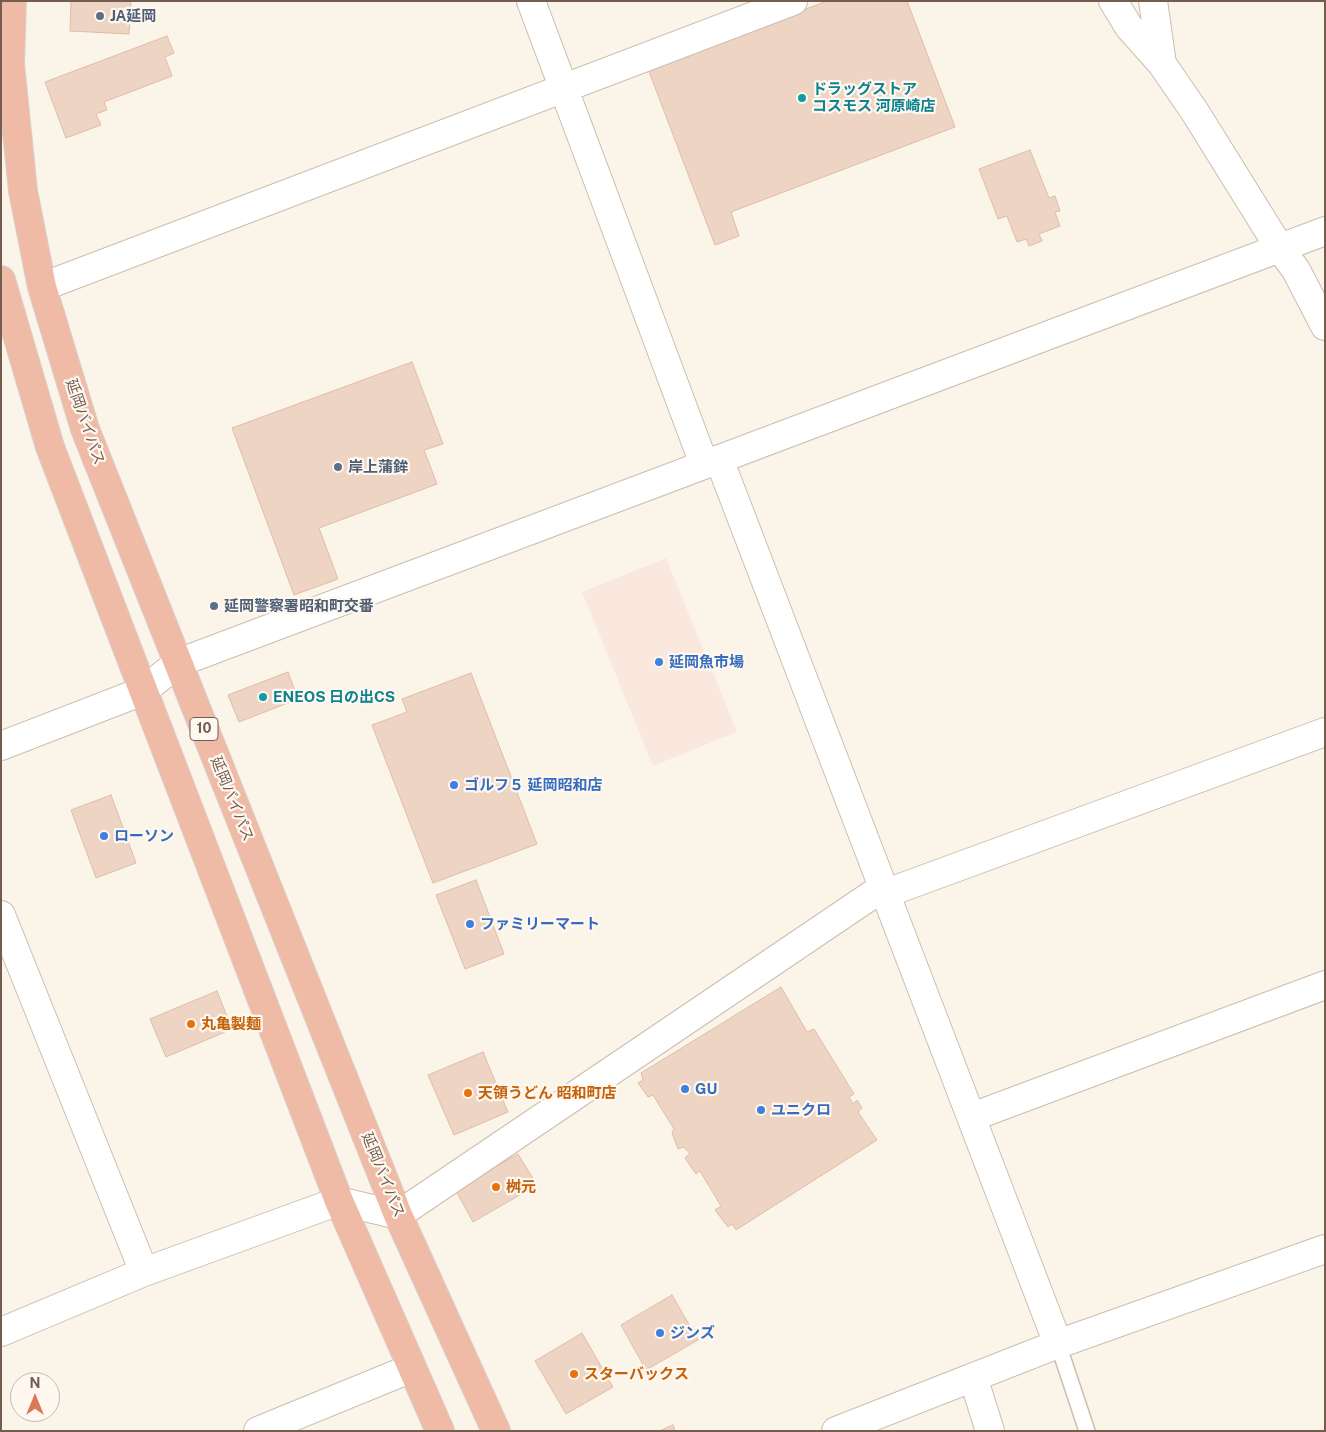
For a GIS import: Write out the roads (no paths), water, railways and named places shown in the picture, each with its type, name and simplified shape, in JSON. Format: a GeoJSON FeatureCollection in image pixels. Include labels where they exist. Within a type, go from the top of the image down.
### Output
{"type":"FeatureCollection","features":[{"type":"Feature","properties":{"kind":"highway","name":"延岡バイパス"},"geometry":{"type":"LineString","coordinates":[[12,1],[10,64],[23,191],[42,287],[85,429],[398,1214],[496,1431]]}},
{"type":"Feature","properties":{"kind":"highway"},"geometry":{"type":"LineString","coordinates":[[3,292],[50,447],[143,691],[339,1201],[440,1431]]}},
{"type":"Feature","properties":{"kind":"street"},"geometry":{"type":"LineString","coordinates":[[531,1],[563,88],[972,1116],[1058,1344]]}},
{"type":"Feature","properties":{"kind":"street"},"geometry":{"type":"LineString","coordinates":[[42,287],[793,1]]}},
{"type":"Feature","properties":{"kind":"street"},"geometry":{"type":"LineString","coordinates":[[1113,1],[1129,27],[1162,64],[1195,112],[1279,247],[1296,270],[1325,326]]}},
{"type":"Feature","properties":{"kind":"street"},"geometry":{"type":"LineString","coordinates":[[1153,1],[1162,64]]}},
{"type":"Feature","properties":{"kind":"street"},"geometry":{"type":"LineString","coordinates":[[1,746],[143,691],[178,663],[1325,231]]}},
{"type":"Feature","properties":{"kind":"street"},"geometry":{"type":"LineString","coordinates":[[1,1332],[144,1272],[339,1201],[398,1214],[883,891],[1325,732]]}},
{"type":"Feature","properties":{"kind":"street"},"geometry":{"type":"LineString","coordinates":[[1,915],[144,1272]]}},
{"type":"Feature","properties":{"kind":"street"},"geometry":{"type":"LineString","coordinates":[[972,1116],[1325,985]]}},
{"type":"Feature","properties":{"kind":"street"},"geometry":{"type":"LineString","coordinates":[[836,1431],[1058,1344],[1325,1249]]}},
{"type":"Feature","properties":{"kind":"street"},"geometry":{"type":"LineString","coordinates":[[258,1431],[412,1368]]}},
{"type":"Feature","properties":{"kind":"street"},"geometry":{"type":"LineString","coordinates":[[973,1377],[990,1431]]}},
{"type":"Feature","properties":{"kind":"lane"},"geometry":{"type":"LineString","coordinates":[[1058,1344],[1087,1431]]}},
{"type":"Feature","properties":{"kind":"place","name":"JA延岡"},"geometry":{"type":"Point","coordinates":[100,16]}},
{"type":"Feature","properties":{"kind":"place","name":"ドラッグストア コスモス 河原崎店"},"geometry":{"type":"Point","coordinates":[802,98]}},
{"type":"Feature","properties":{"kind":"place","name":"岸上蒲鉾"},"geometry":{"type":"Point","coordinates":[338,467]}},
{"type":"Feature","properties":{"kind":"place","name":"延岡警察署昭和町交番"},"geometry":{"type":"Point","coordinates":[214,606]}},
{"type":"Feature","properties":{"kind":"place","name":"延岡魚市場"},"geometry":{"type":"Point","coordinates":[659,662]}},
{"type":"Feature","properties":{"kind":"place","name":"ENEOS 日の出CS"},"geometry":{"type":"Point","coordinates":[263,697]}},
{"type":"Feature","properties":{"kind":"place","name":"ゴルフ５ 延岡昭和店"},"geometry":{"type":"Point","coordinates":[454,785]}},
{"type":"Feature","properties":{"kind":"place","name":"ローソン"},"geometry":{"type":"Point","coordinates":[104,836]}},
{"type":"Feature","properties":{"kind":"place","name":"ファミリーマート"},"geometry":{"type":"Point","coordinates":[470,924]}},
{"type":"Feature","properties":{"kind":"place","name":"丸亀製麺"},"geometry":{"type":"Point","coordinates":[191,1024]}},
{"type":"Feature","properties":{"kind":"place","name":"GU"},"geometry":{"type":"Point","coordinates":[685,1089]}},
{"type":"Feature","properties":{"kind":"place","name":"天領うどん 昭和町店"},"geometry":{"type":"Point","coordinates":[468,1093]}},
{"type":"Feature","properties":{"kind":"place","name":"ユニクロ"},"geometry":{"type":"Point","coordinates":[761,1110]}},
{"type":"Feature","properties":{"kind":"place","name":"桝元"},"geometry":{"type":"Point","coordinates":[496,1187]}},
{"type":"Feature","properties":{"kind":"place","name":"ジンズ"},"geometry":{"type":"Point","coordinates":[660,1333]}},
{"type":"Feature","properties":{"kind":"place","name":"スターバックス"},"geometry":{"type":"Point","coordinates":[574,1374]}}]}
